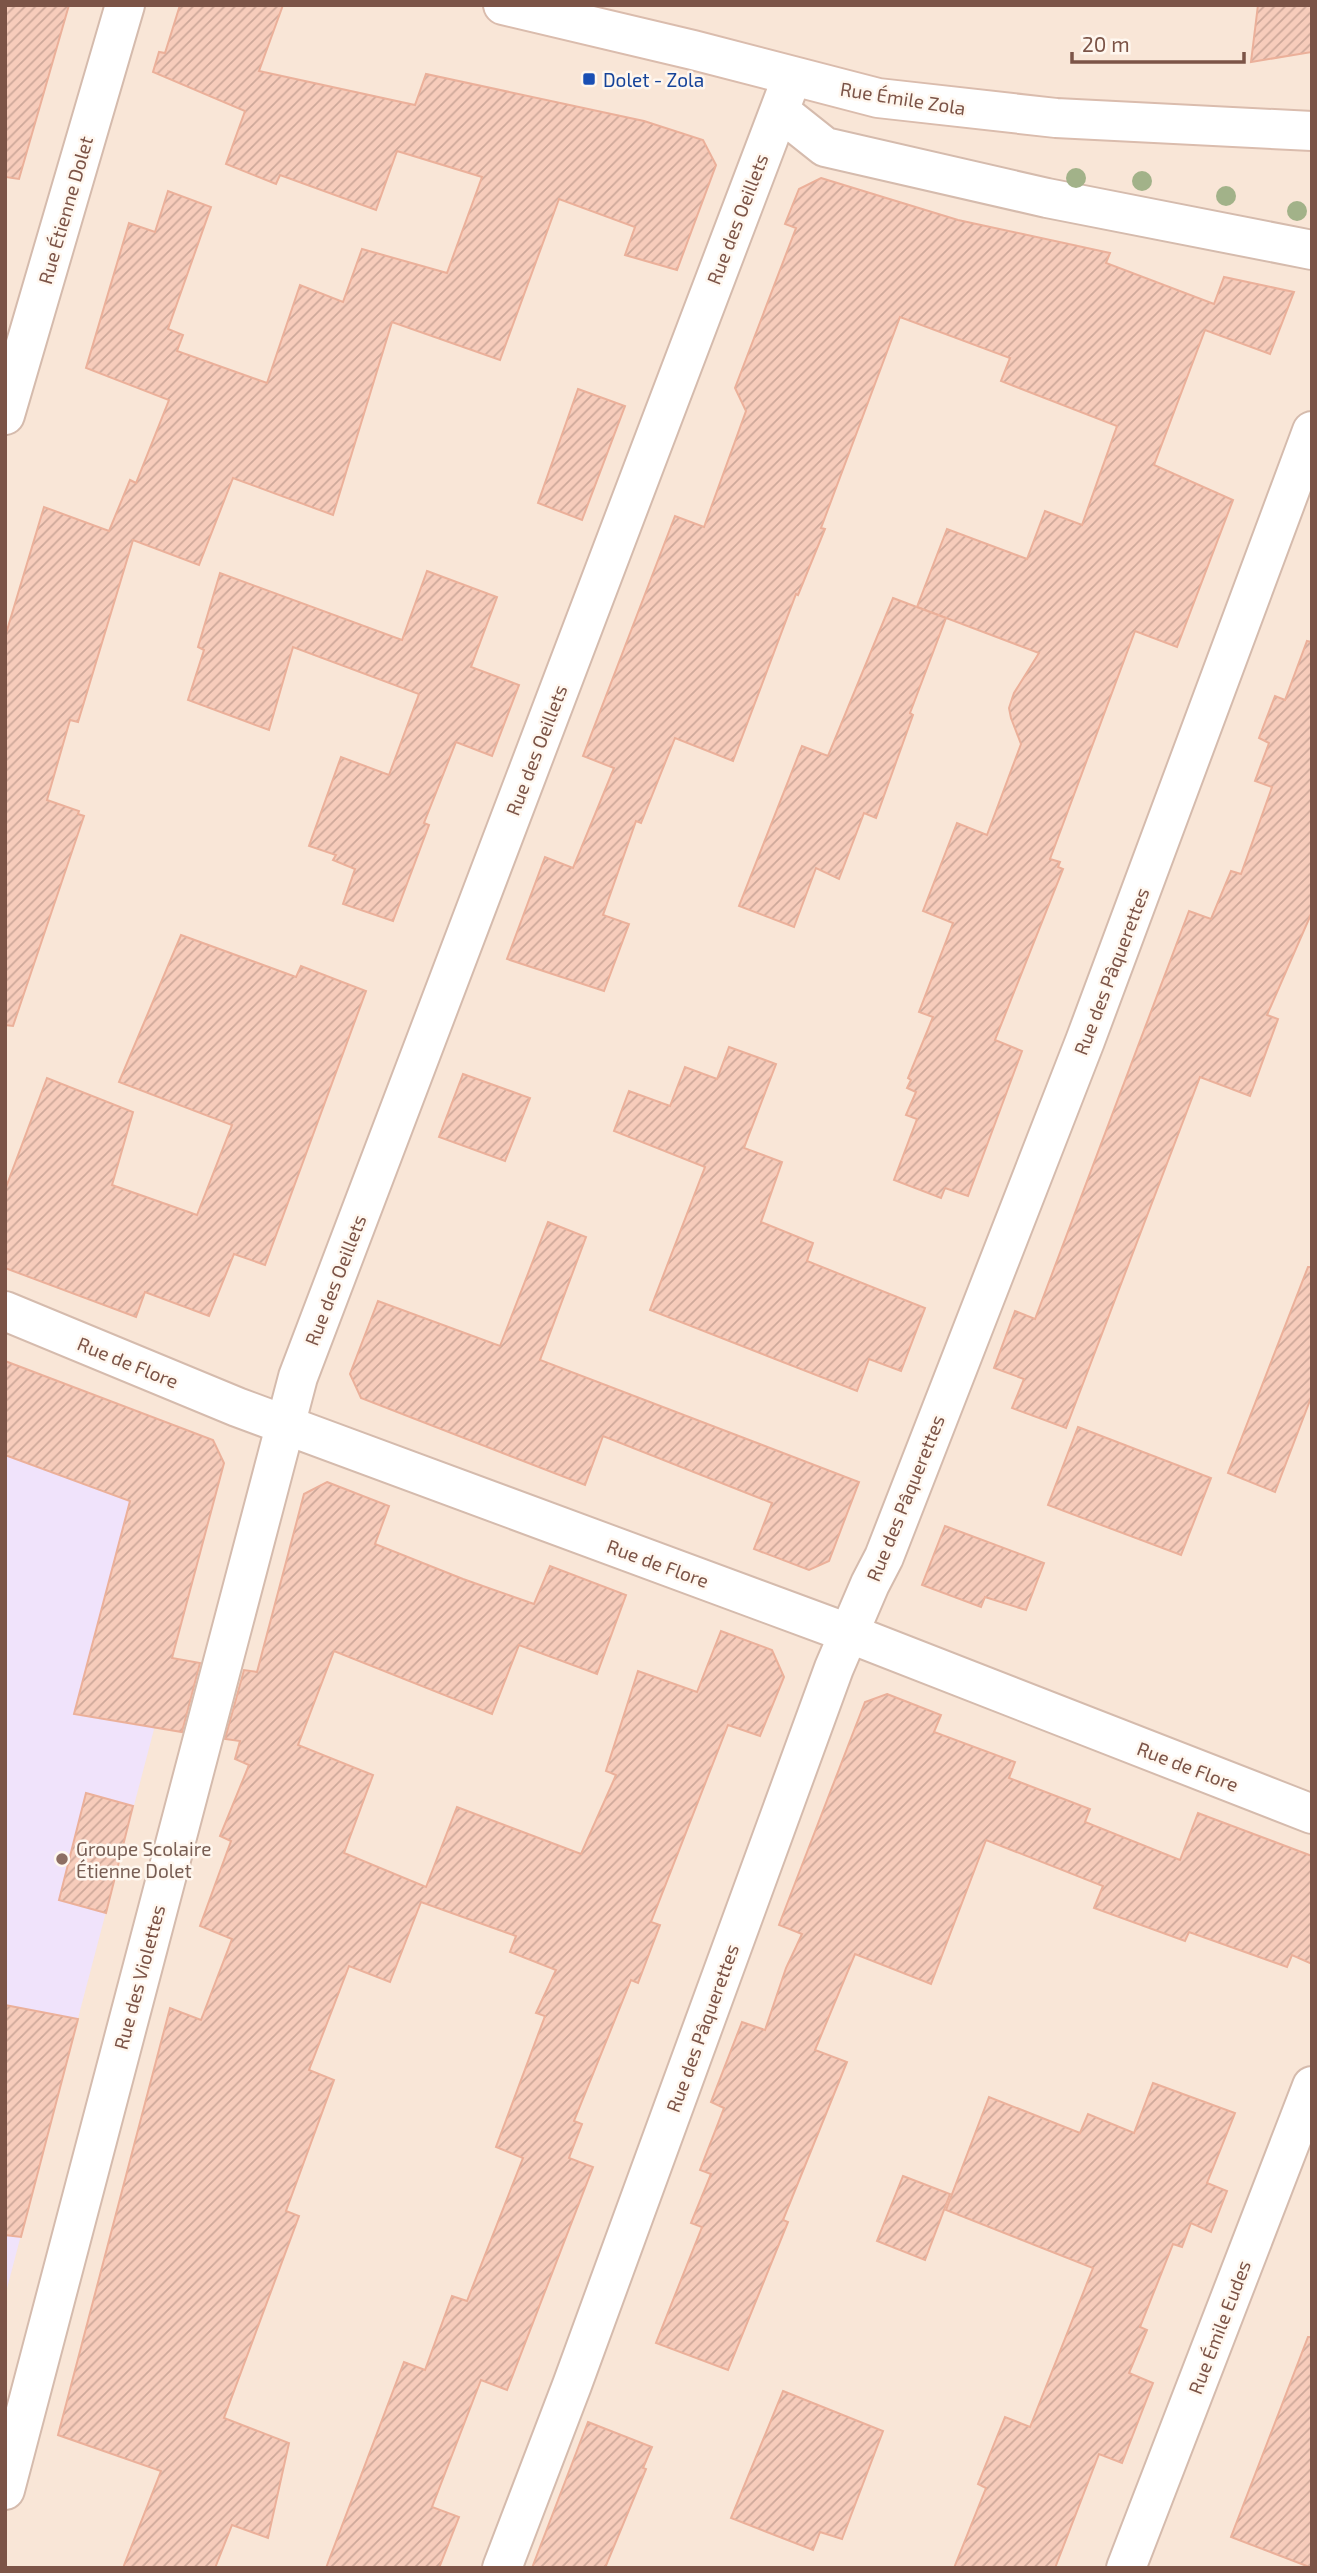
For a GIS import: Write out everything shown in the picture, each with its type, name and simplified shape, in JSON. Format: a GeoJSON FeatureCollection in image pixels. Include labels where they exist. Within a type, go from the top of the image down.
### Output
{"type":"FeatureCollection","features":[{"type":"Feature","properties":{"kind":"street","name":"Rue Étienne Dolet"},"geometry":{"type":"LineString","coordinates":[[5,415],[125,5]]}},
{"type":"Feature","properties":{"kind":"street","name":"Rue Émile Zola"},"geometry":{"type":"LineString","coordinates":[[503,5],[693,50],[786,95],[878,98],[1056,118],[1312,131]]}},
{"type":"Feature","properties":{"kind":"street","name":"Rue Émile Zola"},"geometry":{"type":"LineString","coordinates":[[786,95],[825,147],[1047,198],[1312,250]]}},
{"type":"Feature","properties":{"kind":"street","name":"Rue des Oeillets"},"geometry":{"type":"LineString","coordinates":[[285,1424],[303,1364],[766,141],[786,95]]}},
{"type":"Feature","properties":{"kind":"street","name":"Rue des Pâquerettes"},"geometry":{"type":"LineString","coordinates":[[502,2568],[848,1633],[884,1557],[1085,1041],[1312,431]]}},
{"type":"Feature","properties":{"kind":"street","name":"Rue de Flore"},"geometry":{"type":"LineString","coordinates":[[5,1311],[237,1407],[848,1633],[1312,1814]]}},
{"type":"Feature","properties":{"kind":"street","name":"Rue des Violettes"},"geometry":{"type":"LineString","coordinates":[[5,2490],[285,1424]]}},
{"type":"Feature","properties":{"kind":"street","name":"Rue Émile Eudes"},"geometry":{"type":"LineString","coordinates":[[1126,2568],[1312,2086]]}},
{"type":"Feature","properties":{"kind":"shaded area"},"geometry":{"type":"Polygon","coordinates":[[[5,5],[1312,5],[1312,2568],[5,2568],[5,5]]]}},
{"type":"Feature","properties":{"kind":"shaded area","name":"Groupe Scolaire Étienne Dolet"},"geometry":{"type":"Polygon","coordinates":[[[5,1361],[213,1440],[224,1463],[5,2296],[5,1361]]]}},
{"type":"Feature","properties":{"kind":"building"},"geometry":{"type":"Polygon","coordinates":[[[5,5],[69,5],[19,179],[5,177],[5,5]]]}},
{"type":"Feature","properties":{"kind":"building"},"geometry":{"type":"Polygon","coordinates":[[[180,5],[283,5],[259,71],[415,105],[426,74],[644,121],[703,140],[716,165],[677,270],[625,255],[635,227],[559,199],[500,360],[392,322],[333,515],[233,478],[199,565],[133,540],[78,722],[70,720],[47,800],[79,811],[78,814],[84,816],[13,1026],[5,1025],[5,637],[44,507],[109,531],[130,480],[136,483],[169,400],[86,368],[129,223],[155,232],[168,191],[211,207],[168,329],[183,335],[177,351],[267,383],[300,285],[343,302],[362,249],[447,273],[482,177],[397,151],[376,210],[280,175],[276,184],[226,164],[245,111],[153,72],[159,52],[165,53],[180,5]]]}},
{"type":"Feature","properties":{"kind":"building"},"geometry":{"type":"Polygon","coordinates":[[[1258,5],[1312,5],[1312,52],[1251,62],[1258,5]]]}},
{"type":"Feature","properties":{"kind":"building"},"geometry":{"type":"Polygon","coordinates":[[[821,178],[958,220],[1110,253],[1106,263],[1214,304],[1224,277],[1294,292],[1270,354],[1205,330],[1154,465],[1233,500],[1177,647],[1135,631],[1050,859],[1060,862],[1058,867],[1063,869],[995,1040],[1022,1051],[968,1196],[945,1188],[941,1198],[894,1180],[917,1119],[906,1115],[916,1092],[907,1088],[911,1080],[908,1078],[933,1017],[919,1012],[953,923],[923,911],[957,823],[987,835],[1021,744],[1009,708],[1014,693],[1039,653],[917,607],[947,529],[1027,559],[1045,511],[1082,525],[1117,426],[1001,381],[1010,358],[900,317],[821,528],[825,529],[798,595],[796,594],[733,761],[675,738],[641,823],[636,821],[603,915],[629,924],[604,991],[507,959],[545,857],[573,868],[614,768],[583,756],[675,516],[704,527],[746,411],[735,388],[796,228],[785,224],[799,189],[821,178]]]}},
{"type":"Feature","properties":{"kind":"building"},"geometry":{"type":"Polygon","coordinates":[[[578,389],[625,406],[582,520],[538,503],[578,389]]]}},
{"type":"Feature","properties":{"kind":"building"},"geometry":{"type":"Polygon","coordinates":[[[427,571],[497,597],[471,667],[519,685],[492,756],[456,742],[424,823],[429,825],[393,921],[343,904],[355,869],[333,860],[336,855],[309,846],[341,757],[389,775],[419,694],[293,647],[269,730],[188,700],[204,650],[198,647],[220,573],[402,640],[427,571]]]}},
{"type":"Feature","properties":{"kind":"building"},"geometry":{"type":"Polygon","coordinates":[[[893,598],[946,618],[910,713],[913,715],[876,818],[864,813],[839,879],[816,868],[794,927],[739,906],[802,746],[828,756],[893,598]]]}},
{"type":"Feature","properties":{"kind":"building"},"geometry":{"type":"Polygon","coordinates":[[[1307,641],[1312,642],[1312,912],[1267,1015],[1278,1019],[1250,1096],[1200,1077],[1066,1428],[1012,1408],[1024,1379],[994,1368],[1015,1311],[1035,1319],[1189,911],[1211,919],[1231,871],[1241,874],[1272,787],[1255,781],[1269,743],[1259,738],[1275,696],[1285,700],[1307,641]]]}},
{"type":"Feature","properties":{"kind":"building"},"geometry":{"type":"Polygon","coordinates":[[[181,935],[296,977],[301,966],[366,991],[265,1265],[234,1254],[209,1316],[145,1292],[136,1317],[5,1268],[5,1190],[47,1078],[133,1112],[112,1185],[197,1215],[232,1125],[119,1082],[181,935]]]}},
{"type":"Feature","properties":{"kind":"building"},"geometry":{"type":"Polygon","coordinates":[[[729,1047],[776,1064],[744,1148],[782,1162],[761,1222],[813,1243],[807,1261],[925,1308],[901,1371],[869,1359],[857,1391],[650,1310],[705,1167],[614,1131],[629,1091],[670,1106],[685,1067],[717,1079],[729,1047]]]}},
{"type":"Feature","properties":{"kind":"building"},"geometry":{"type":"Polygon","coordinates":[[[463,1074],[530,1098],[505,1161],[439,1137],[463,1074]]]}},
{"type":"Feature","properties":{"kind":"building"},"geometry":{"type":"Polygon","coordinates":[[[548,1222],[586,1237],[540,1360],[859,1482],[829,1561],[809,1570],[754,1549],[772,1503],[603,1436],[585,1485],[361,1398],[350,1374],[378,1301],[500,1346],[548,1222]]]}},
{"type":"Feature","properties":{"kind":"building"},"geometry":{"type":"Polygon","coordinates":[[[1308,1267],[1312,1267],[1312,1395],[1275,1492],[1228,1473],[1308,1267]]]}},
{"type":"Feature","properties":{"kind":"building"},"geometry":{"type":"Polygon","coordinates":[[[5,1361],[213,1440],[224,1463],[172,1658],[200,1663],[182,1732],[74,1714],[130,1501],[5,1455],[5,1361]]]}},
{"type":"Feature","properties":{"kind":"building"},"geometry":{"type":"Polygon","coordinates":[[[1078,1427],[1211,1478],[1181,1555],[1048,1505],[1078,1427]]]}},
{"type":"Feature","properties":{"kind":"building"},"geometry":{"type":"Polygon","coordinates":[[[327,1482],[389,1506],[375,1544],[463,1579],[534,1604],[550,1566],[626,1595],[597,1674],[519,1645],[492,1714],[334,1651],[298,1745],[373,1775],[344,1853],[426,1887],[457,1807],[581,1854],[616,1775],[606,1771],[638,1671],[697,1692],[721,1631],[772,1650],[784,1677],[760,1736],[728,1725],[651,1922],[660,1925],[638,1983],[631,1980],[574,2121],[582,2124],[569,2158],[593,2167],[507,2390],[481,2380],[432,2507],[459,2517],[439,2568],[326,2568],[404,2362],[425,2370],[452,2296],[467,2301],[523,2158],[496,2147],[545,2016],[536,2013],[556,1970],[510,1952],[516,1936],[421,1902],[390,1982],[349,1966],[309,2070],[334,2080],[286,2211],[299,2216],[224,2418],[289,2443],[268,2538],[232,2525],[215,2568],[123,2568],[161,2471],[58,2435],[170,2008],[201,2020],[232,1939],[200,1926],[231,1841],[220,1836],[249,1765],[235,1759],[240,1741],[225,1739],[244,1670],[257,1672],[304,1494],[327,1482]]]}},
{"type":"Feature","properties":{"kind":"building"},"geometry":{"type":"Polygon","coordinates":[[[945,1526],[1044,1563],[1026,1610],[985,1597],[981,1607],[922,1585],[945,1526]]]}},
{"type":"Feature","properties":{"kind":"building"},"geometry":{"type":"Polygon","coordinates":[[[887,1694],[941,1715],[934,1732],[1015,1762],[1009,1778],[1090,1809],[1085,1822],[1180,1860],[1198,1813],[1312,1856],[1312,1964],[1292,1955],[1287,1967],[1189,1932],[1185,1941],[1094,1908],[1103,1886],[986,1840],[931,1984],[855,1954],[815,2050],[847,2062],[783,2220],[788,2222],[728,2370],[656,2343],[702,2227],[691,2223],[711,2174],[700,2170],[724,2108],[711,2102],[742,2022],[765,2030],[786,1968],[802,1934],[779,1925],[865,1702],[887,1694]]]}},
{"type":"Feature","properties":{"kind":"building"},"geometry":{"type":"Polygon","coordinates":[[[86,1793],[133,1806],[106,1913],[59,1900],[86,1793]]]}},
{"type":"Feature","properties":{"kind":"building"},"geometry":{"type":"Polygon","coordinates":[[[5,2005],[78,2019],[21,2237],[5,2235],[5,2005]]]}},
{"type":"Feature","properties":{"kind":"building"},"geometry":{"type":"Polygon","coordinates":[[[1153,2083],[1235,2113],[1207,2183],[1227,2191],[1211,2232],[1191,2223],[1182,2247],[1173,2244],[1140,2327],[1147,2330],[1129,2373],[1153,2383],[1122,2463],[1099,2454],[1055,2568],[954,2568],[986,2488],[978,2484],[1005,2417],[1030,2427],[1093,2268],[946,2210],[989,2097],[1080,2133],[1088,2114],[1134,2133],[1153,2083]]]}},
{"type":"Feature","properties":{"kind":"building"},"geometry":{"type":"Polygon","coordinates":[[[903,2176],[950,2194],[925,2260],[877,2241],[903,2176]]]}},
{"type":"Feature","properties":{"kind":"building"},"geometry":{"type":"Polygon","coordinates":[[[1308,2337],[1312,2337],[1312,2568],[1231,2537],[1308,2337]]]}},
{"type":"Feature","properties":{"kind":"building"},"geometry":{"type":"Polygon","coordinates":[[[783,2391],[883,2431],[842,2539],[820,2532],[813,2550],[731,2518],[783,2391]]]}},
{"type":"Feature","properties":{"kind":"building"},"geometry":{"type":"Polygon","coordinates":[[[588,2422],[652,2447],[643,2468],[646,2469],[605,2568],[532,2568],[588,2422]]]}},
{"type":"Feature","properties":{"kind":"place","name":"Dolet - Zola"},"geometry":{"type":"Point","coordinates":[589,79]}},
{"type":"Feature","properties":{"kind":"place","name":"Groupe Scolaire Étienne Dolet"},"geometry":{"type":"Point","coordinates":[62,1859]}}]}
